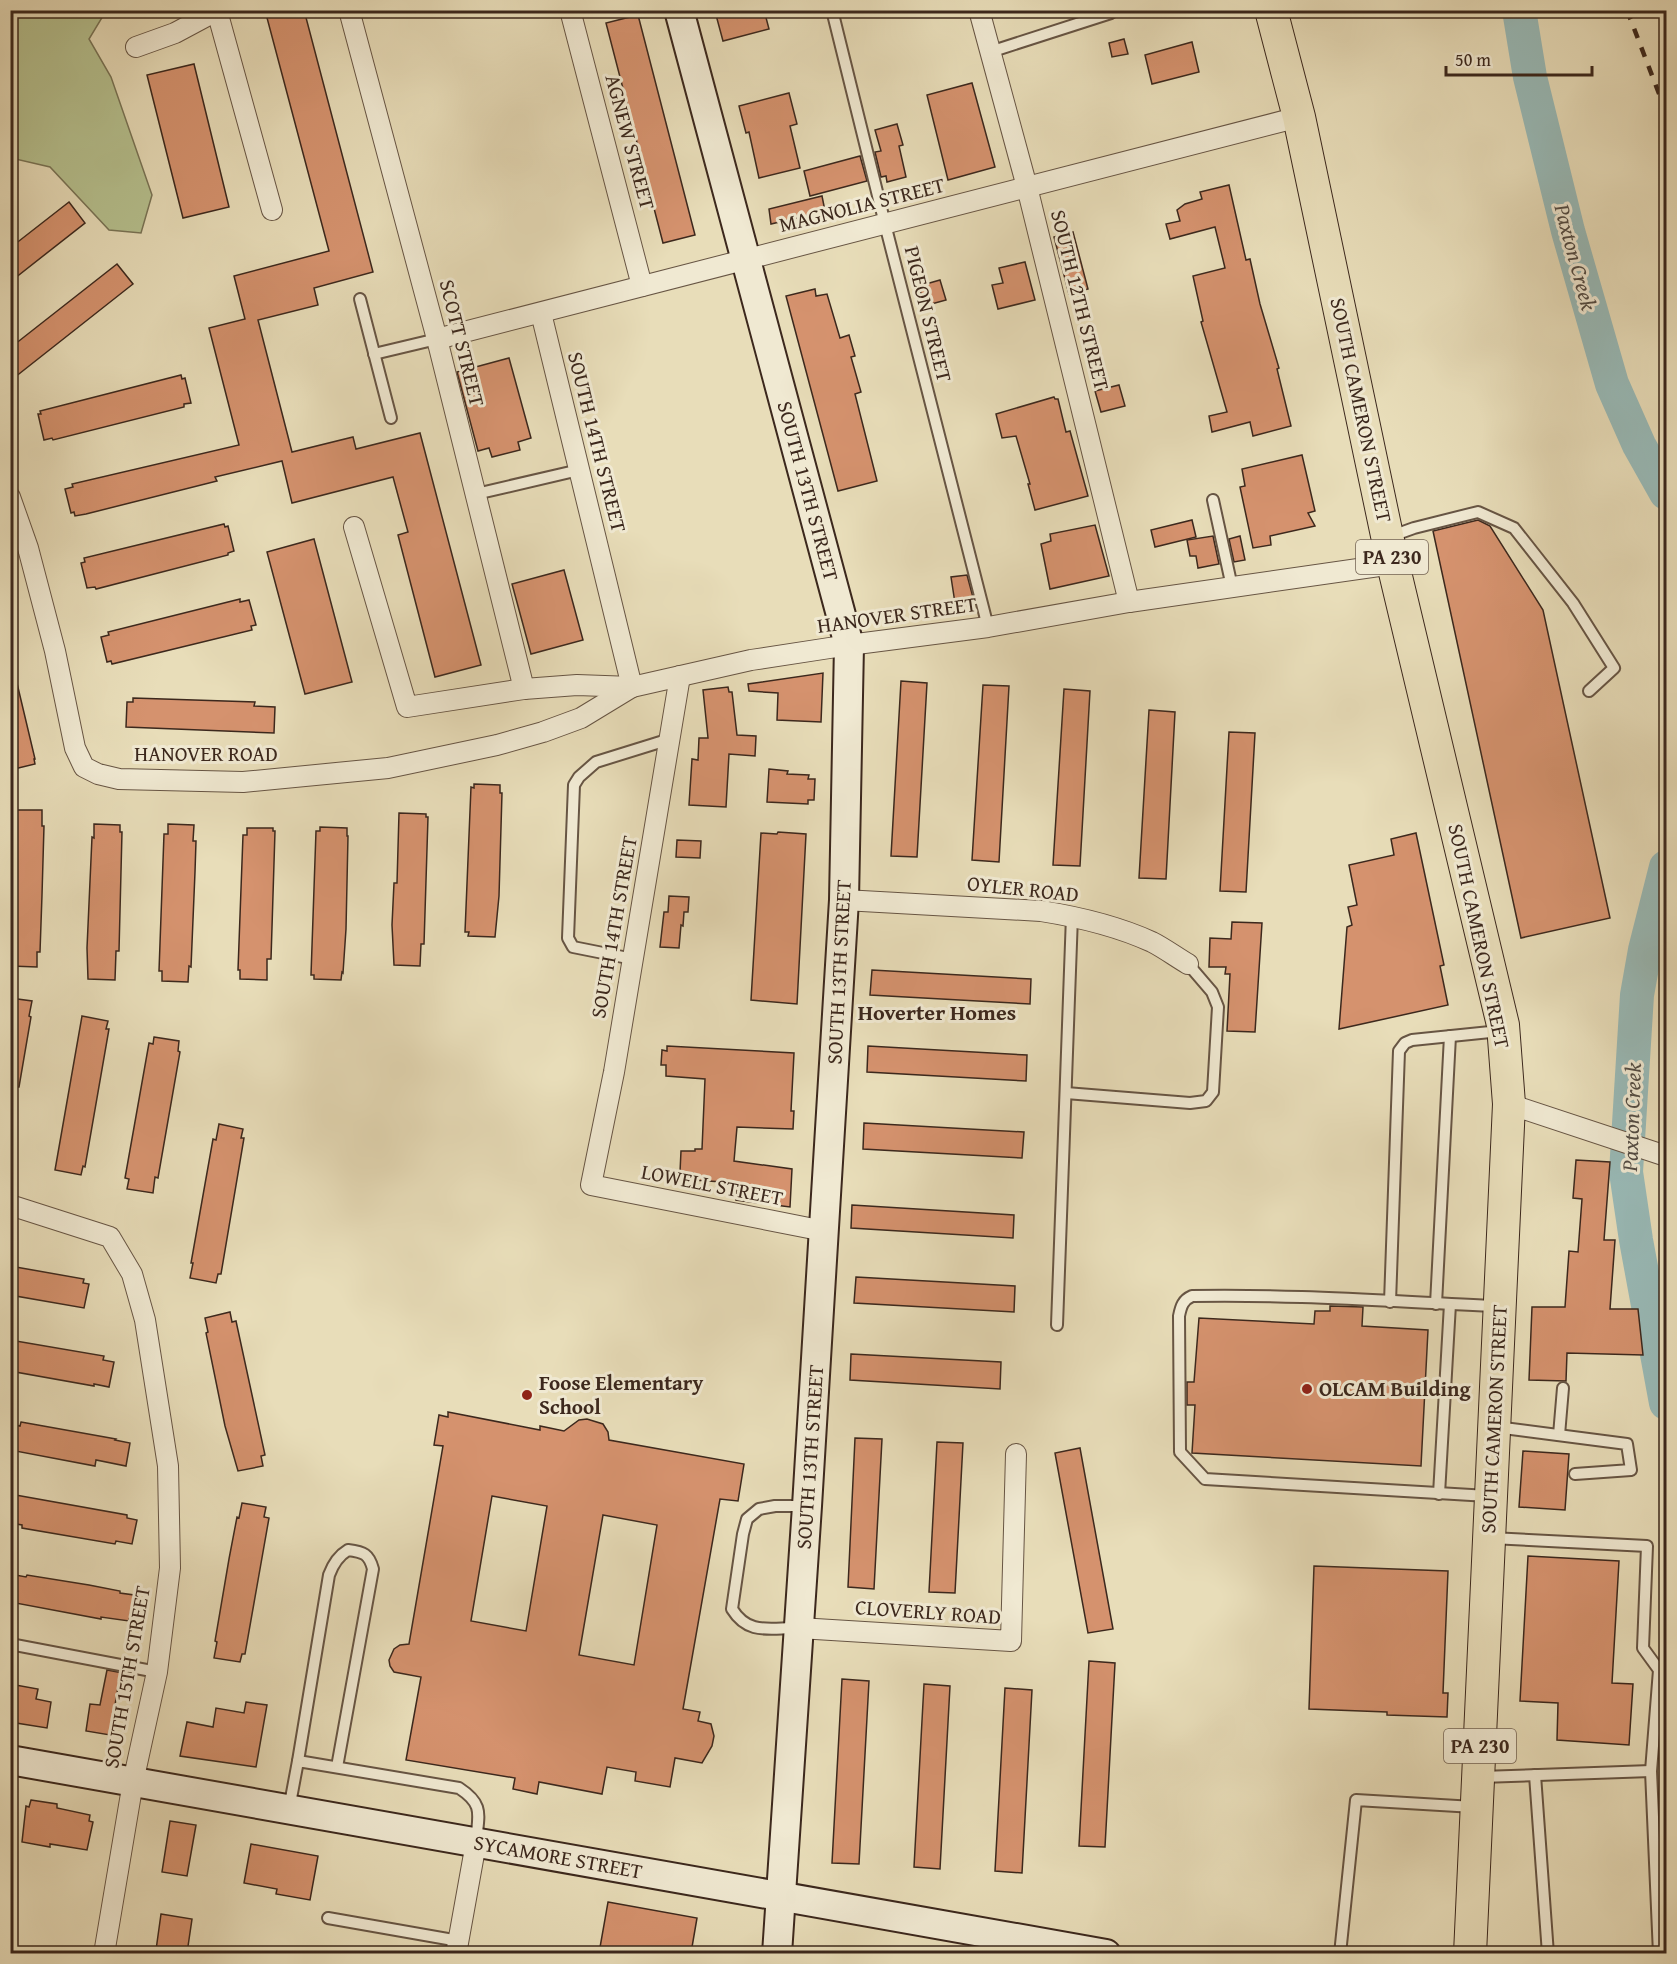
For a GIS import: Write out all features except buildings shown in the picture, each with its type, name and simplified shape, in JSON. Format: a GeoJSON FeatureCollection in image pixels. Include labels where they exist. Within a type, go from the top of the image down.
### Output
{"type":"FeatureCollection","features":[{"type":"Feature","properties":{"kind":"main road","name":"SOUTH CAMERON STREET"},"geometry":{"type":"LineString","coordinates":[[1272,10],[1299,117],[1390,551],[1503,1031],[1509,1104],[1470,1953]]}},
{"type":"Feature","properties":{"kind":"street","name":"SCOTT STREET"},"geometry":{"type":"LineString","coordinates":[[349,10],[437,339],[524,690]]}},
{"type":"Feature","properties":{"kind":"street","name":"AGNEW STREET"},"geometry":{"type":"LineString","coordinates":[[570,10],[642,286]]}},
{"type":"Feature","properties":{"kind":"street","name":"SOUTH 13TH STREET"},"geometry":{"type":"LineString","coordinates":[[679,10],[849,645],[844,900],[777,1953]]}},
{"type":"Feature","properties":{"kind":"street","name":"SOUTH 12TH STREET"},"geometry":{"type":"LineString","coordinates":[[980,10],[1027,187],[1129,602]]}},
{"type":"Feature","properties":{"kind":"street"},"geometry":{"type":"LineString","coordinates":[[136,47],[175,33],[218,11],[272,210]]}},
{"type":"Feature","properties":{"kind":"street","name":"MAGNOLIA STREET"},"geometry":{"type":"LineString","coordinates":[[437,339],[1299,117]]}},
{"type":"Feature","properties":{"kind":"street","name":"SOUTH 14TH STREET"},"geometry":{"type":"LineString","coordinates":[[541,312],[632,687]]}},
{"type":"Feature","properties":{"kind":"street","name":"HANOVER ROAD"},"geometry":{"type":"LineString","coordinates":[[10,497],[28,548],[56,651],[75,748],[84,767],[98,774],[119,779],[243,782],[388,768],[497,745],[543,732],[581,718],[632,687]]}},
{"type":"Feature","properties":{"kind":"street","name":"HANOVER STREET"},"geometry":{"type":"LineString","coordinates":[[354,527],[407,707],[524,690],[577,685],[632,687],[751,660],[988,627],[1129,602],[1232,587],[1390,551]]}},
{"type":"Feature","properties":{"kind":"street","name":"SOUTH 14TH STREET"},"geometry":{"type":"LineString","coordinates":[[591,1185],[614,1072],[681,676]]}},
{"type":"Feature","properties":{"kind":"street","name":"OYLER ROAD"},"geometry":{"type":"LineString","coordinates":[[844,900],[1041,911],[1072,916],[1112,927],[1153,943],[1188,964]]}},
{"type":"Feature","properties":{"kind":"street"},"geometry":{"type":"LineString","coordinates":[[1509,1104],[1661,1155]]}},
{"type":"Feature","properties":{"kind":"street","name":"LOWELL STREET"},"geometry":{"type":"LineString","coordinates":[[591,1185],[824,1231]]}},
{"type":"Feature","properties":{"kind":"street","name":"SOUTH 15TH STREET"},"geometry":{"type":"LineString","coordinates":[[10,1205],[110,1237],[132,1274],[145,1320],[168,1466],[170,1568],[157,1672],[133,1782],[104,1953]]}},
{"type":"Feature","properties":{"kind":"street","name":"CLOVERLY ROAD"},"geometry":{"type":"LineString","coordinates":[[799,1628],[1011,1641],[1016,1454]]}},
{"type":"Feature","properties":{"kind":"street","name":"SYCAMORE STREET"},"geometry":{"type":"LineString","coordinates":[[10,1760],[780,1896],[1004,1940],[1106,1953]]}},
{"type":"Feature","properties":{"kind":"street"},"geometry":{"type":"LineString","coordinates":[[457,1947],[476,1843]]}},
{"type":"Feature","properties":{"kind":"lane","name":"PIGEON STREET"},"geometry":{"type":"LineString","coordinates":[[832,10],[988,627]]}},
{"type":"Feature","properties":{"kind":"lane"},"geometry":{"type":"LineString","coordinates":[[990,52],[1111,13],[1110,10]]}},
{"type":"Feature","properties":{"kind":"lane"},"geometry":{"type":"LineString","coordinates":[[360,299],[391,418]]}},
{"type":"Feature","properties":{"kind":"lane"},"geometry":{"type":"LineString","coordinates":[[374,354],[437,339]]}},
{"type":"Feature","properties":{"kind":"lane"},"geometry":{"type":"LineString","coordinates":[[476,494],[579,470]]}},
{"type":"Feature","properties":{"kind":"lane"},"geometry":{"type":"LineString","coordinates":[[1213,500],[1232,587]]}},
{"type":"Feature","properties":{"kind":"lane"},"geometry":{"type":"LineString","coordinates":[[1390,551],[1414,528],[1478,512],[1514,528],[1573,603],[1614,668],[1589,691]]}},
{"type":"Feature","properties":{"kind":"lane"},"geometry":{"type":"LineString","coordinates":[[633,959],[573,947],[568,938],[574,785],[579,777],[596,762],[670,739]]}},
{"type":"Feature","properties":{"kind":"lane"},"geometry":{"type":"LineString","coordinates":[[1058,1325],[1072,916]]}},
{"type":"Feature","properties":{"kind":"lane"},"geometry":{"type":"LineString","coordinates":[[1066,1093],[1190,1103],[1206,1101],[1213,1092],[1218,1007],[1212,992],[1188,964]]}},
{"type":"Feature","properties":{"kind":"lane"},"geometry":{"type":"LineString","coordinates":[[1390,1302],[1399,1051],[1405,1043],[1412,1040],[1503,1031]]}},
{"type":"Feature","properties":{"kind":"lane"},"geometry":{"type":"LineString","coordinates":[[1436,1304],[1450,1036]]}},
{"type":"Feature","properties":{"kind":"lane"},"geometry":{"type":"LineString","coordinates":[[1491,1497],[1205,1479],[1180,1452],[1179,1316],[1180,1308],[1186,1299],[1200,1296],[1500,1306]]}},
{"type":"Feature","properties":{"kind":"lane"},"geometry":{"type":"LineString","coordinates":[[1439,1494],[1450,1304]]}},
{"type":"Feature","properties":{"kind":"lane"},"geometry":{"type":"LineString","coordinates":[[1559,1435],[1563,1388]]}},
{"type":"Feature","properties":{"kind":"lane"},"geometry":{"type":"LineString","coordinates":[[1494,1426],[1627,1444],[1631,1470],[1575,1474]]}},
{"type":"Feature","properties":{"kind":"lane"},"geometry":{"type":"LineString","coordinates":[[799,1628],[751,1628],[738,1619],[732,1608],[747,1520],[759,1509],[775,1506],[807,1506]]}},
{"type":"Feature","properties":{"kind":"lane"},"geometry":{"type":"LineString","coordinates":[[1489,1538],[1647,1546],[1643,1648],[1659,1670],[1651,1771],[1659,1953]]}},
{"type":"Feature","properties":{"kind":"lane"},"geometry":{"type":"LineString","coordinates":[[289,1809],[328,1575],[333,1563],[348,1550],[361,1552],[370,1559],[373,1569],[337,1767]]}},
{"type":"Feature","properties":{"kind":"lane"},"geometry":{"type":"LineString","coordinates":[[10,1644],[157,1672]]}},
{"type":"Feature","properties":{"kind":"lane"},"geometry":{"type":"LineString","coordinates":[[298,1761],[459,1788],[474,1799],[477,1805],[476,1843]]}},
{"type":"Feature","properties":{"kind":"lane"},"geometry":{"type":"LineString","coordinates":[[1340,1953],[1356,1800],[1477,1792],[1535,1775],[1651,1771]]}},
{"type":"Feature","properties":{"kind":"lane"},"geometry":{"type":"LineString","coordinates":[[1535,1775],[1548,1953]]}},
{"type":"Feature","properties":{"kind":"lane"},"geometry":{"type":"LineString","coordinates":[[328,1918],[457,1947]]}},
{"type":"Feature","properties":{"kind":"green space"},"geometry":{"type":"Polygon","coordinates":[[[11,10],[106,11],[89,39],[111,77],[152,195],[141,233],[109,230],[50,167],[11,158],[11,10]]]}},
{"type":"Feature","properties":{"kind":"waterway","name":"Paxton Creek"},"geometry":{"type":"LineString","coordinates":[[1519,10],[1530,77],[1568,231],[1612,384],[1639,445],[1666,493]]}},
{"type":"Feature","properties":{"kind":"waterway","name":"Paxton Creek"},"geometry":{"type":"LineString","coordinates":[[1666,867],[1645,950],[1637,995],[1626,1172],[1666,1403]]}},
{"type":"Feature","properties":{"kind":"railway"},"geometry":{"type":"LineString","coordinates":[[1627,10],[1666,112]]}},
{"type":"Feature","properties":{"kind":"place","name":"OLCAM Building"},"geometry":{"type":"Point","coordinates":[1307,1389]}},
{"type":"Feature","properties":{"kind":"place","name":"Foose Elementary School"},"geometry":{"type":"Point","coordinates":[527,1395]}},
{"type":"Feature","properties":{"kind":"district","name":"Hoverter Homes"},"geometry":{"type":"Point","coordinates":[937,1012]}}]}
